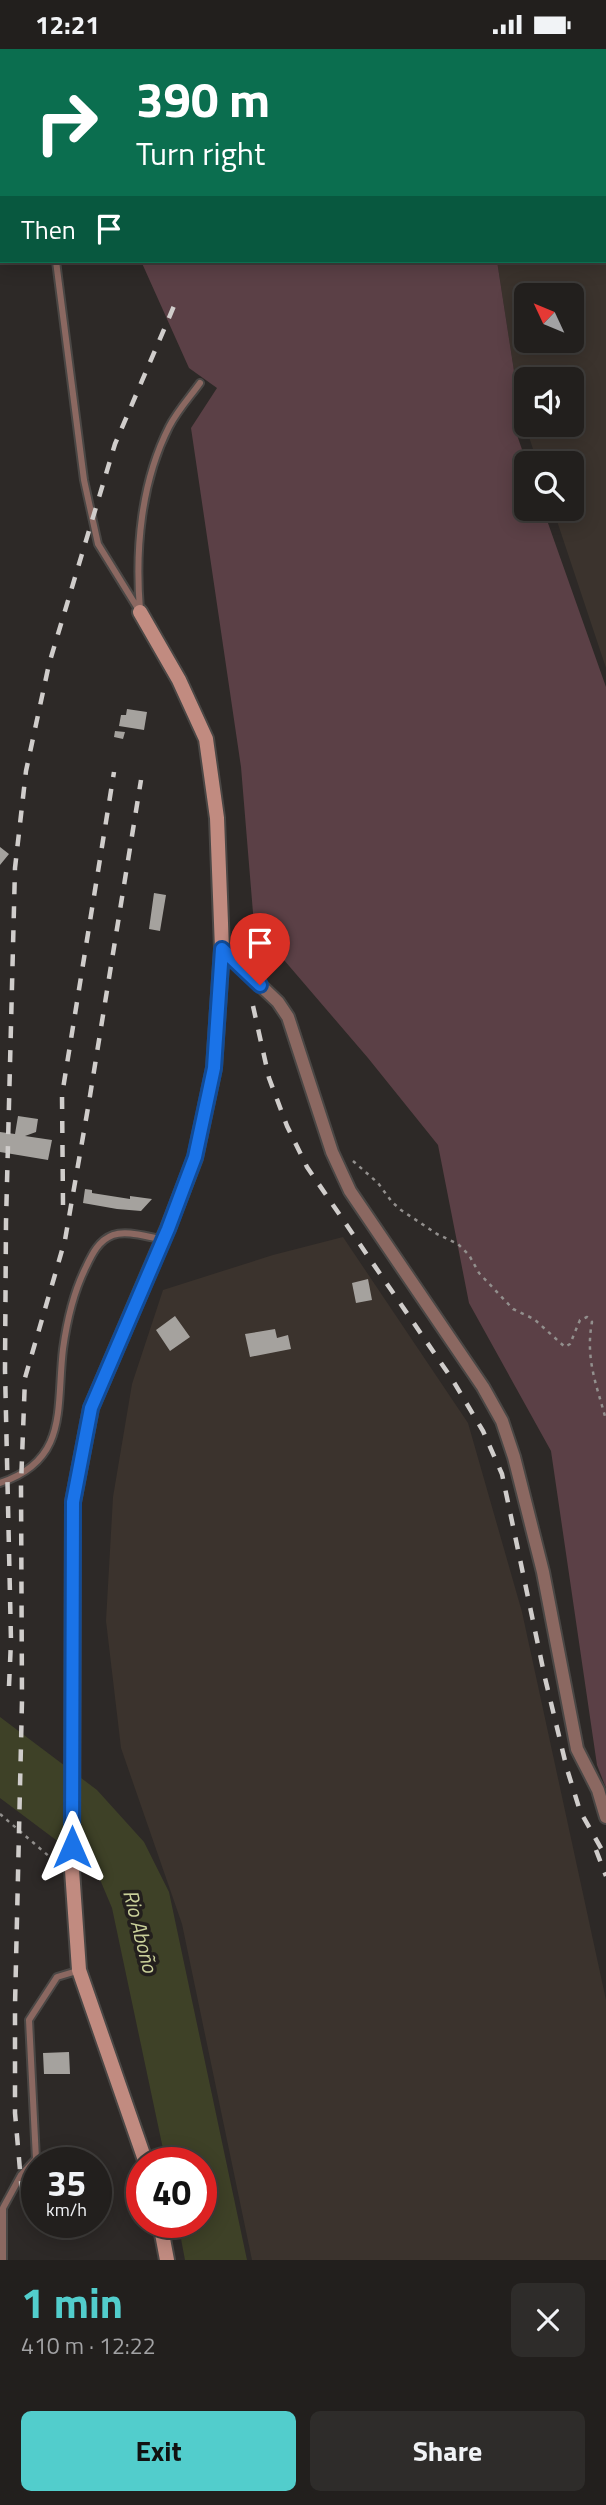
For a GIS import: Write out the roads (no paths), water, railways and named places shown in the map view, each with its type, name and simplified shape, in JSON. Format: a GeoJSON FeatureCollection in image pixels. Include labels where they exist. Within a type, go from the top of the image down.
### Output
{"type":"FeatureCollection","features":[{"type":"Feature","properties":{"kind":"street"},"geometry":{"type":"LineString","coordinates":[[140,612],[179,680],[206,739],[217,818],[222,949],[214,1068],[195,1157],[91,1408],[73,1502],[72,1874],[79,1970],[140,2147]]}},
{"type":"Feature","properties":{"kind":"street"},"geometry":{"type":"LineString","coordinates":[[222,949],[278,1002],[288,1017],[332,1152],[350,1191],[483,1387],[502,1421],[543,1572],[577,1749],[598,1790],[606,1817]]}},
{"type":"Feature","properties":{"kind":"street"},"geometry":{"type":"LineString","coordinates":[[163,2238],[167,2260]]}},
{"type":"Feature","properties":{"kind":"lane"},"geometry":{"type":"LineString","coordinates":[[56,263],[78,442],[98,544],[140,612]]}},
{"type":"Feature","properties":{"kind":"lane"},"geometry":{"type":"LineString","coordinates":[[140,612],[136,573],[138,545],[151,472],[169,426],[200,383]]}},
{"type":"Feature","properties":{"kind":"lane"},"geometry":{"type":"LineString","coordinates":[[0,1483],[29,1471],[48,1449],[59,1417],[63,1350],[74,1290],[95,1248],[112,1235],[126,1233],[163,1239]]}},
{"type":"Feature","properties":{"kind":"lane"},"geometry":{"type":"LineString","coordinates":[[3,2260],[4,2208],[21,2175],[36,2159],[29,2020],[57,1977],[79,1970]]}},
{"type":"Feature","properties":{"kind":"water","name":"Rio Aboño"},"geometry":{"type":"Polygon","coordinates":[[[0,1717],[97,1790],[144,1842],[169,1892],[247,2260],[185,2260],[181,2238],[217,2238],[217,2147],[163,2147],[112,1908],[96,1870],[0,1798],[0,1717]]]}},
{"type":"Feature","properties":{"kind":"railway"},"geometry":{"type":"LineString","coordinates":[[9,1686],[11,1641],[5,1370],[6,1222],[15,868],[26,771],[49,664],[115,444],[174,306]]}},
{"type":"Feature","properties":{"kind":"railway"},"geometry":{"type":"LineString","coordinates":[[63,1205],[62,1095],[114,772]]}},
{"type":"Feature","properties":{"kind":"railway"},"geometry":{"type":"LineString","coordinates":[[21,2182],[15,2113],[15,2006],[22,1700],[21,1485],[25,1378],[65,1240],[141,780]]}},
{"type":"Feature","properties":{"kind":"railway"},"geometry":{"type":"LineString","coordinates":[[253,1006],[269,1078],[287,1126],[307,1167],[452,1379],[483,1431],[502,1474],[567,1769],[580,1811],[606,1857]]}},
{"type":"Feature","properties":{"kind":"railway"},"geometry":{"type":"LineString","coordinates":[[596,1850],[606,1876]]}}]}
